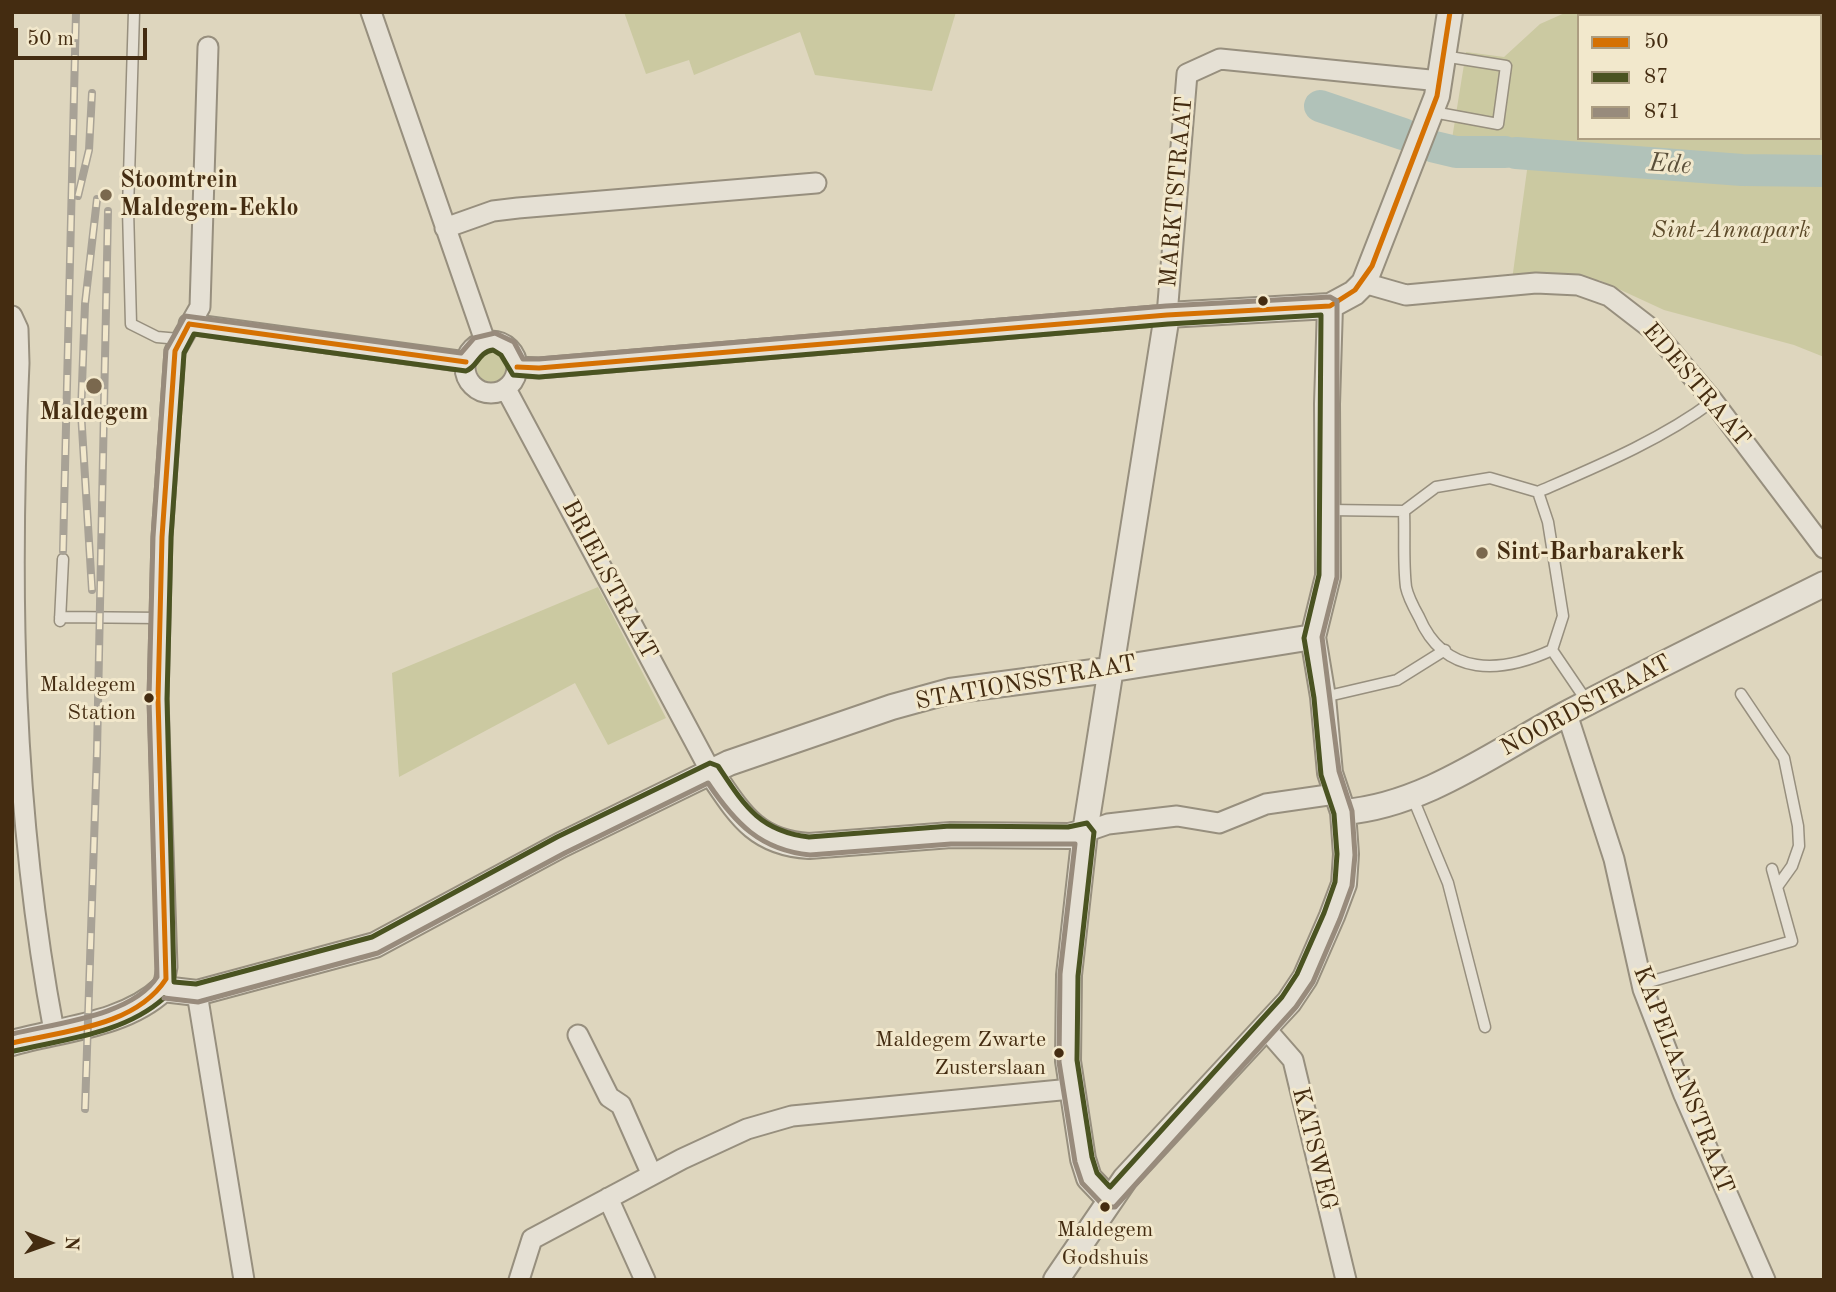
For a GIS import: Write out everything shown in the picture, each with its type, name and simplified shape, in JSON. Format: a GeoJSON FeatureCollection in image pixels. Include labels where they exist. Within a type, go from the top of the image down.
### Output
{"type":"FeatureCollection","features":[{"type":"Feature","properties":{"kind":"street"},"geometry":{"type":"LineString","coordinates":[[371,12],[485,341]]}},
{"type":"Feature","properties":{"kind":"street"},"geometry":{"type":"LineString","coordinates":[[517,367],[553,367],[1167,316],[1330,306],[1354,293],[1364,283],[1432,112],[1440,81],[1450,12]]}},
{"type":"Feature","properties":{"kind":"street"},"geometry":{"type":"LineString","coordinates":[[12,1042],[54,1031],[75,1031],[88,1023],[134,1010],[163,989],[167,967],[160,805],[160,618],[165,484],[175,351],[200,307],[208,47]]}},
{"type":"Feature","properties":{"kind":"street","name":"MARKTSTRAAT"},"geometry":{"type":"LineString","coordinates":[[1167,316],[1186,74],[1220,59],[1440,81]]}},
{"type":"Feature","properties":{"kind":"street"},"geometry":{"type":"LineString","coordinates":[[445,228],[493,211],[816,183]]}},
{"type":"Feature","properties":{"kind":"street","name":"EDESTRAAT"},"geometry":{"type":"LineString","coordinates":[[1364,283],[1406,295],[1536,283],[1578,285],[1609,296],[1653,330],[1713,401],[1824,548]]}},
{"type":"Feature","properties":{"kind":"street"},"geometry":{"type":"LineString","coordinates":[[1056,1280],[1110,1200],[1265,1028],[1305,978],[1344,884],[1346,854],[1339,803],[1327,750],[1323,697],[1313,637],[1328,576],[1327,404],[1330,306]]}},
{"type":"Feature","properties":{"kind":"street"},"geometry":{"type":"LineString","coordinates":[[12,316],[18,329],[19,363],[13,591],[18,750],[28,867],[54,1031]]}},
{"type":"Feature","properties":{"kind":"street"},"geometry":{"type":"LineString","coordinates":[[1110,1200],[1090,1178],[1083,1159],[1071,1089],[1067,1029],[1069,975],[1084,832],[1167,316]]}},
{"type":"Feature","properties":{"kind":"street"},"geometry":{"type":"LineString","coordinates":[[184,332],[466,362]]}},
{"type":"Feature","properties":{"kind":"street"},"geometry":{"type":"LineString","coordinates":[[485,341],[498,342],[508,347],[514,355],[517,367],[513,382],[506,389],[484,392],[473,386],[467,377],[466,362],[475,346],[485,341]]}},
{"type":"Feature","properties":{"kind":"street","name":"BRIELSTRAAT"},"geometry":{"type":"LineString","coordinates":[[506,389],[711,772]]}},
{"type":"Feature","properties":{"kind":"street","name":"NOORDSTRAAT"},"geometry":{"type":"LineString","coordinates":[[1339,803],[1387,805],[1412,796],[1577,708],[1824,584]]}},
{"type":"Feature","properties":{"kind":"street","name":"STATIONSSTRAAT"},"geometry":{"type":"LineString","coordinates":[[163,989],[197,993],[375,945],[561,845],[711,772],[789,740],[938,694],[1313,637]]}},
{"type":"Feature","properties":{"kind":"street","name":"KAPELAANSTRAAT"},"geometry":{"type":"LineString","coordinates":[[1577,708],[1642,984],[1684,1095],[1765,1280]]}},
{"type":"Feature","properties":{"kind":"street"},"geometry":{"type":"LineString","coordinates":[[711,772],[754,829],[788,844],[809,846],[951,835],[1069,836],[1108,824],[1177,816],[1219,823],[1266,804],[1339,803]]}},
{"type":"Feature","properties":{"kind":"street"},"geometry":{"type":"LineString","coordinates":[[197,993],[244,1280]]}},
{"type":"Feature","properties":{"kind":"street","name":"KATSWEG"},"geometry":{"type":"LineString","coordinates":[[1265,1028],[1293,1060],[1346,1280]]}},
{"type":"Feature","properties":{"kind":"street"},"geometry":{"type":"LineString","coordinates":[[578,1035],[609,1097],[621,1105],[652,1175]]}},
{"type":"Feature","properties":{"kind":"street"},"geometry":{"type":"LineString","coordinates":[[519,1280],[532,1239],[652,1175],[747,1129],[792,1116],[1071,1089]]}},
{"type":"Feature","properties":{"kind":"street"},"geometry":{"type":"LineString","coordinates":[[608,1198],[645,1280]]}},
{"type":"Feature","properties":{"kind":"lane"},"geometry":{"type":"LineString","coordinates":[[134,12],[128,209],[131,324],[157,337],[184,332]]}},
{"type":"Feature","properties":{"kind":"lane"},"geometry":{"type":"LineString","coordinates":[[1432,112],[1497,124],[1506,66],[1443,56]]}},
{"type":"Feature","properties":{"kind":"lane"},"geometry":{"type":"LineString","coordinates":[[1329,510],[1404,511],[1436,487],[1490,478],[1538,492],[1609,461],[1713,401]]}},
{"type":"Feature","properties":{"kind":"lane"},"geometry":{"type":"LineString","coordinates":[[1538,492],[1548,522],[1563,616],[1552,650],[1577,708]]}},
{"type":"Feature","properties":{"kind":"lane"},"geometry":{"type":"LineString","coordinates":[[1404,511],[1406,589],[1423,627],[1445,650],[1468,665],[1496,667],[1525,662],[1552,650]]}},
{"type":"Feature","properties":{"kind":"lane"},"geometry":{"type":"LineString","coordinates":[[63,559],[60,619],[160,618]]}},
{"type":"Feature","properties":{"kind":"lane"},"geometry":{"type":"LineString","coordinates":[[1323,697],[1397,680],[1445,650]]}},
{"type":"Feature","properties":{"kind":"lane"},"geometry":{"type":"LineString","coordinates":[[1741,694],[1784,758],[1798,826],[1799,846],[1792,866],[1777,887]]}},
{"type":"Feature","properties":{"kind":"lane"},"geometry":{"type":"LineString","coordinates":[[1412,796],[1448,883],[1485,1027]]}},
{"type":"Feature","properties":{"kind":"lane"},"geometry":{"type":"LineString","coordinates":[[1642,984],[1792,941],[1772,869]]}},
{"type":"Feature","properties":{"kind":"green space"},"geometry":{"type":"Polygon","coordinates":[[[624,12],[956,12],[932,91],[815,75],[800,32],[694,75],[689,60],[646,74],[624,12]]]}},
{"type":"Feature","properties":{"kind":"green space","name":"Sint-Annapark"},"geometry":{"type":"Polygon","coordinates":[[[1567,12],[1824,12],[1824,357],[1794,345],[1664,310],[1599,280],[1512,280],[1528,163],[1453,160],[1431,154],[1437,135],[1452,139],[1466,52],[1504,57],[1540,24],[1567,12]]]}},
{"type":"Feature","properties":{"kind":"green space"},"geometry":{"type":"Polygon","coordinates":[[[493,352],[504,357],[509,368],[504,379],[493,384],[482,379],[477,368],[482,357],[493,352]]]}},
{"type":"Feature","properties":{"kind":"green space"},"geometry":{"type":"Polygon","coordinates":[[[598,587],[666,718],[608,745],[575,683],[399,777],[392,673],[598,587]]]}},
{"type":"Feature","properties":{"kind":"waterway","name":"Ede"},"geometry":{"type":"LineString","coordinates":[[1320,106],[1403,134]]}},
{"type":"Feature","properties":{"kind":"waterway","name":"Ede"},"geometry":{"type":"LineString","coordinates":[[1435,147],[1456,152],[1505,152]]}},
{"type":"Feature","properties":{"kind":"waterway","name":"Ede"},"geometry":{"type":"LineString","coordinates":[[1516,153],[1742,170],[1824,171]]}},
{"type":"Feature","properties":{"kind":"railway"},"geometry":{"type":"LineString","coordinates":[[63,551],[76,12]]}},
{"type":"Feature","properties":{"kind":"railway"},"geometry":{"type":"LineString","coordinates":[[78,196],[89,150],[92,93]]}},
{"type":"Feature","properties":{"kind":"railway"},"geometry":{"type":"LineString","coordinates":[[92,590],[81,412],[85,304],[97,199]]}},
{"type":"Feature","properties":{"kind":"railway"},"geometry":{"type":"LineString","coordinates":[[85,1109],[97,752],[108,211]]}},
{"type":"Feature","properties":{"kind":"transit line","name":"50"},"geometry":{"type":"LineString","coordinates":[[517,367],[539,368],[1167,315],[1330,306],[1355,290],[1372,266],[1437,96],[1450,12]]}},
{"type":"Feature","properties":{"kind":"transit line","name":"871"},"geometry":{"type":"LineString","coordinates":[[12,1034],[112,1009],[130,1001],[157,977],[149,699],[153,537],[166,350],[185,316],[461,353],[474,338],[495,333],[514,342],[523,359],[539,359],[1166,306],[1330,297],[1337,301],[1337,577],[1322,637],[1339,771],[1352,811],[1355,855],[1352,886],[1313,982],[1296,1007],[1115,1207],[1105,1207],[1082,1183],[1075,1162],[1059,1062],[1060,974],[1075,844],[951,844],[810,855],[777,847],[750,832],[728,810],[708,783],[565,853],[378,953],[198,1002],[164,998]]}},
{"type":"Feature","properties":{"kind":"transit line","name":"87"},"geometry":{"type":"LineString","coordinates":[[1321,315],[1319,575],[1304,638],[1314,698],[1321,775],[1334,814],[1337,854],[1335,882],[1297,974],[1282,997],[1110,1187],[1097,1173],[1092,1157],[1077,1060],[1078,976],[1094,832],[1087,823],[1068,827],[950,826],[809,837],[777,829],[754,814],[718,766],[710,763],[557,837],[372,937],[196,984],[174,982],[167,699],[171,537],[184,353],[194,334],[466,371],[484,354],[493,350],[501,355],[513,375],[539,377],[1168,324],[1321,315]]}},
{"type":"Feature","properties":{"kind":"transit line","name":"50"},"geometry":{"type":"LineString","coordinates":[[189,324],[466,362]]}},
{"type":"Feature","properties":{"kind":"transit line","name":"50"},"geometry":{"type":"LineString","coordinates":[[12,1043],[75,1030],[117,1017],[136,1008],[153,995],[166,979],[158,699],[162,537],[175,351],[189,324]]}},
{"type":"Feature","properties":{"kind":"transit line","name":"87"},"geometry":{"type":"LineString","coordinates":[[14,1051],[93,1034],[131,1020],[164,998]]}},
{"type":"Feature","properties":{"kind":"place","name":"Stoomtrein Maldegem-Eeklo"},"geometry":{"type":"Point","coordinates":[106,195]}},
{"type":"Feature","properties":{"kind":"place","name":"Maldegem"},"geometry":{"type":"Point","coordinates":[94,386]}},
{"type":"Feature","properties":{"kind":"place","name":"Sint-Barbarakerk"},"geometry":{"type":"Point","coordinates":[1482,553]}},
{"type":"Feature","properties":{"kind":"place","name":"Maldegem Station"},"geometry":{"type":"Point","coordinates":[149,698]}},
{"type":"Feature","properties":{"kind":"place","name":"Maldegem Zwarte Zusterslaan"},"geometry":{"type":"Point","coordinates":[1059,1053]}},
{"type":"Feature","properties":{"kind":"place","name":"Maldegem Godshuis"},"geometry":{"type":"Point","coordinates":[1105,1207]}}]}
